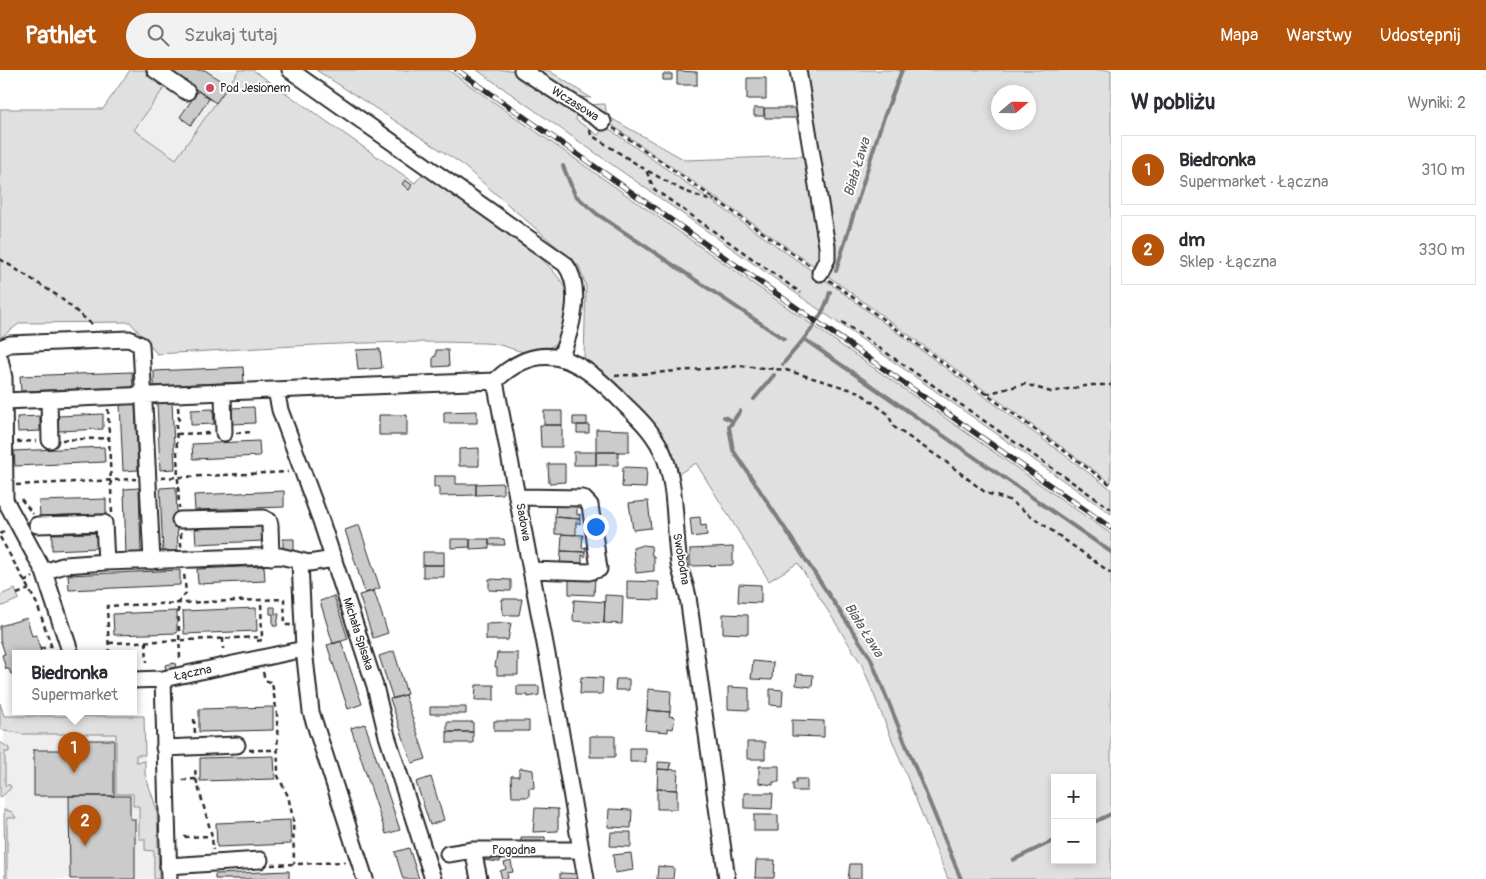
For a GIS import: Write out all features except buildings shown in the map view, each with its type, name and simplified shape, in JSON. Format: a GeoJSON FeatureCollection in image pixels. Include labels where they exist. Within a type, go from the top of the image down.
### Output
{"type":"FeatureCollection","features":[{"type":"Feature","properties":{"kind":"street"},"geometry":{"type":"LineString","coordinates":[[155,70],[187,92]]}},
{"type":"Feature","properties":{"kind":"street"},"geometry":{"type":"LineString","coordinates":[[290,70],[565,264],[572,276],[573,300],[567,340],[560,358]]}},
{"type":"Feature","properties":{"kind":"street","name":"Wczasowa"},"geometry":{"type":"LineString","coordinates":[[522,70],[603,122]]}},
{"type":"Feature","properties":{"kind":"street"},"geometry":{"type":"LineString","coordinates":[[798,70],[827,246],[827,259],[820,273]]}},
{"type":"Feature","properties":{"kind":"street"},"geometry":{"type":"LineString","coordinates":[[0,348],[10,344],[129,339],[141,344],[152,560]]}},
{"type":"Feature","properties":{"kind":"street","name":"Swobodna"},"geometry":{"type":"LineString","coordinates":[[495,381],[510,367],[520,362],[548,356],[560,358],[599,377],[650,430],[660,447],[667,465],[679,564],[687,593],[726,879]]}},
{"type":"Feature","properties":{"kind":"street"},"geometry":{"type":"LineString","coordinates":[[0,359],[3,370],[3,502],[44,572],[70,650]]}},
{"type":"Feature","properties":{"kind":"street"},"geometry":{"type":"LineString","coordinates":[[2,407],[49,400],[495,381]]}},
{"type":"Feature","properties":{"kind":"street","name":"Sadowa"},"geometry":{"type":"LineString","coordinates":[[495,381],[519,497],[586,879]]}},
{"type":"Feature","properties":{"kind":"street","name":"Michała Spisaka"},"geometry":{"type":"LineString","coordinates":[[276,390],[280,410],[334,559],[375,686],[385,731],[433,879]]}},
{"type":"Feature","properties":{"kind":"street"},"geometry":{"type":"LineString","coordinates":[[223,393],[224,433]]}},
{"type":"Feature","properties":{"kind":"street"},"geometry":{"type":"LineString","coordinates":[[49,400],[50,440]]}},
{"type":"Feature","properties":{"kind":"street"},"geometry":{"type":"LineString","coordinates":[[519,497],[583,498],[590,505],[599,569],[589,572],[531,570]]}},
{"type":"Feature","properties":{"kind":"street"},"geometry":{"type":"LineString","coordinates":[[180,520],[264,518],[270,526],[271,556]]}},
{"type":"Feature","properties":{"kind":"street"},"geometry":{"type":"LineString","coordinates":[[37,525],[104,523],[106,562]]}},
{"type":"Feature","properties":{"kind":"street"},"geometry":{"type":"LineString","coordinates":[[44,572],[65,565],[106,562],[271,556],[285,557],[309,563],[334,559]]}},
{"type":"Feature","properties":{"kind":"street"},"geometry":{"type":"LineString","coordinates":[[300,562],[304,649],[311,712],[365,879]]}},
{"type":"Feature","properties":{"kind":"street","name":"Łączna"},"geometry":{"type":"LineString","coordinates":[[169,872],[163,679],[304,649]]}},
{"type":"Feature","properties":{"kind":"street"},"geometry":{"type":"LineString","coordinates":[[137,680],[163,679]]}},
{"type":"Feature","properties":{"kind":"street"},"geometry":{"type":"LineString","coordinates":[[164,748],[237,745]]}},
{"type":"Feature","properties":{"kind":"street"},"geometry":{"type":"LineString","coordinates":[[473,850],[478,879]]}},
{"type":"Feature","properties":{"kind":"street","name":"Pogodna"},"geometry":{"type":"LineString","coordinates":[[448,854],[473,850],[580,850]]}},
{"type":"Feature","properties":{"kind":"street"},"geometry":{"type":"LineString","coordinates":[[169,872],[260,860]]}},
{"type":"Feature","properties":{"kind":"path"},"geometry":{"type":"LineString","coordinates":[[585,112],[591,135],[646,170],[682,190],[711,200],[716,199]]}},
{"type":"Feature","properties":{"kind":"path"},"geometry":{"type":"LineString","coordinates":[[603,122],[820,273],[1111,486]]}},
{"type":"Feature","properties":{"kind":"path"},"geometry":{"type":"LineString","coordinates":[[646,170],[654,189],[801,292]]}},
{"type":"Feature","properties":{"kind":"path"},"geometry":{"type":"LineString","coordinates":[[0,259],[58,296],[110,340]]}},
{"type":"Feature","properties":{"kind":"path"},"geometry":{"type":"LineString","coordinates":[[842,322],[1111,509]]}},
{"type":"Feature","properties":{"kind":"path"},"geometry":{"type":"LineString","coordinates":[[599,377],[741,366],[786,370],[859,392],[888,414],[894,427],[946,462],[986,493],[1009,500],[1111,573]]}},
{"type":"Feature","properties":{"kind":"path"},"geometry":{"type":"LineString","coordinates":[[986,394],[1025,384],[1051,392],[1091,385],[1111,386]]}},
{"type":"Feature","properties":{"kind":"path"},"geometry":{"type":"LineString","coordinates":[[178,395],[179,419],[176,423],[180,520],[182,559],[187,586],[186,593],[178,603],[180,658]]}},
{"type":"Feature","properties":{"kind":"path"},"geometry":{"type":"LineString","coordinates":[[104,523],[112,523],[108,398]]}},
{"type":"Feature","properties":{"kind":"path"},"geometry":{"type":"LineString","coordinates":[[3,442],[109,438]]}},
{"type":"Feature","properties":{"kind":"path"},"geometry":{"type":"LineString","coordinates":[[1,534],[37,604],[53,650]]}},
{"type":"Feature","properties":{"kind":"path"},"geometry":{"type":"LineString","coordinates":[[17,594],[29,589]]}},
{"type":"Feature","properties":{"kind":"path"},"geometry":{"type":"LineString","coordinates":[[109,650],[108,606],[284,599],[285,625],[303,624]]}},
{"type":"Feature","properties":{"kind":"path"},"geometry":{"type":"LineString","coordinates":[[257,641],[262,640],[261,600]]}},
{"type":"Feature","properties":{"kind":"path"},"geometry":{"type":"LineString","coordinates":[[109,643],[262,637]]}},
{"type":"Feature","properties":{"kind":"path"},"geometry":{"type":"LineString","coordinates":[[223,638],[223,649]]}},
{"type":"Feature","properties":{"kind":"path"},"geometry":{"type":"LineString","coordinates":[[146,642],[147,662]]}},
{"type":"Feature","properties":{"kind":"path"},"geometry":{"type":"LineString","coordinates":[[40,649],[52,646]]}},
{"type":"Feature","properties":{"kind":"path"},"geometry":{"type":"LineString","coordinates":[[260,658],[265,680],[272,682],[277,714],[278,776],[288,796],[293,818],[294,864]]}},
{"type":"Feature","properties":{"kind":"path"},"geometry":{"type":"LineString","coordinates":[[237,745],[240,750],[277,750]]}},
{"type":"Feature","properties":{"kind":"path"},"geometry":{"type":"LineString","coordinates":[[184,837],[212,836],[196,779],[195,768]]}},
{"type":"Feature","properties":{"kind":"path"},"geometry":{"type":"LineString","coordinates":[[182,780],[196,779]]}},
{"type":"Feature","properties":{"kind":"path"},"geometry":{"type":"LineString","coordinates":[[260,860],[268,865],[360,861]]}},
{"type":"Feature","properties":{"kind":"shaded area"},"geometry":{"type":"Polygon","coordinates":[[[130,70],[148,70],[167,84],[134,130],[176,159],[239,70],[253,70],[415,183],[424,172],[482,211],[526,245],[545,262],[559,279],[569,299],[567,318],[560,342],[536,352],[520,351],[505,346],[484,343],[402,342],[157,354],[130,322],[20,323],[0,338],[0,109],[103,109],[130,70]]]}},
{"type":"Feature","properties":{"kind":"shaded area"},"geometry":{"type":"Polygon","coordinates":[[[148,70],[239,70],[177,159],[134,131],[167,84],[148,70]]]}},
{"type":"Feature","properties":{"kind":"shaded area"},"geometry":{"type":"Polygon","coordinates":[[[316,70],[448,70],[1111,534],[1111,879],[948,879],[862,665],[798,563],[769,581],[696,463],[677,475],[668,444],[584,357],[586,286],[579,266],[459,162],[316,70]]]}},
{"type":"Feature","properties":{"kind":"shaded area"},"geometry":{"type":"Polygon","coordinates":[[[477,70],[514,70],[575,111],[577,114],[576,120],[598,135],[605,126],[831,284],[1111,489],[1111,514],[477,70]]]}},
{"type":"Feature","properties":{"kind":"shaded area"},"geometry":{"type":"Polygon","coordinates":[[[535,70],[548,70],[591,98],[578,97],[535,70]]]}},
{"type":"Feature","properties":{"kind":"shaded area"},"geometry":{"type":"Polygon","coordinates":[[[795,70],[1111,70],[1111,483],[824,273],[583,105],[605,104],[607,116],[685,160],[806,156],[795,70]]]}},
{"type":"Feature","properties":{"kind":"shaded area"},"geometry":{"type":"Polygon","coordinates":[[[15,589],[19,599],[0,607],[0,595],[15,589]]]}},
{"type":"Feature","properties":{"kind":"shaded area"},"geometry":{"type":"Polygon","coordinates":[[[0,703],[4,716],[144,716],[145,755],[136,755],[136,762],[145,761],[145,774],[157,810],[159,879],[154,879],[154,851],[145,850],[145,839],[139,839],[139,806],[133,806],[133,794],[116,794],[116,734],[22,734],[0,729],[0,703]]]}},
{"type":"Feature","properties":{"kind":"shaded area"},"geometry":{"type":"Polygon","coordinates":[[[4,716],[144,716],[145,774],[157,810],[159,879],[5,879],[4,796],[0,798],[0,742],[4,744],[4,716]]]}},
{"type":"Feature","properties":{"kind":"shaded area"},"geometry":{"type":"Polygon","coordinates":[[[0,742],[9,748],[9,752],[5,752],[5,785],[10,785],[11,788],[0,798],[0,742]]]}},
{"type":"Feature","properties":{"kind":"shaded area"},"geometry":{"type":"Polygon","coordinates":[[[4,809],[12,812],[16,818],[7,818],[7,879],[5,879],[4,809]]]}},
{"type":"Feature","properties":{"kind":"waterway","name":"Biała Ława"},"geometry":{"type":"LineString","coordinates":[[836,271],[881,125],[902,70]]}},
{"type":"Feature","properties":{"kind":"waterway"},"geometry":{"type":"LineString","coordinates":[[563,166],[575,195],[597,214],[784,339]]}},
{"type":"Feature","properties":{"kind":"waterway","name":"Biała Ława"},"geometry":{"type":"LineString","coordinates":[[783,364],[817,321],[830,292]]}},
{"type":"Feature","properties":{"kind":"waterway"},"geometry":{"type":"LineString","coordinates":[[804,339],[1111,552]]}},
{"type":"Feature","properties":{"kind":"waterway","name":"Biała Ława"},"geometry":{"type":"LineString","coordinates":[[754,399],[774,375]]}},
{"type":"Feature","properties":{"kind":"waterway","name":"Biała Ława"},"geometry":{"type":"LineString","coordinates":[[740,411],[729,427],[733,450],[870,657],[961,879]]}},
{"type":"Feature","properties":{"kind":"waterway"},"geometry":{"type":"LineString","coordinates":[[724,417],[733,421]]}},
{"type":"Feature","properties":{"kind":"waterway"},"geometry":{"type":"LineString","coordinates":[[1096,821],[1111,814]]}},
{"type":"Feature","properties":{"kind":"waterway"},"geometry":{"type":"LineString","coordinates":[[1013,860],[1051,842]]}},
{"type":"Feature","properties":{"kind":"railway"},"geometry":{"type":"LineString","coordinates":[[457,70],[1111,528]]}},
{"type":"Feature","properties":{"kind":"place","name":"Pod Jesionem"},"geometry":{"type":"Point","coordinates":[210,88]}},
{"type":"Feature","properties":{"kind":"place","name":"Biedronka"},"geometry":{"type":"Point","coordinates":[74,773]}},
{"type":"Feature","properties":{"kind":"place","name":"dm"},"geometry":{"type":"Point","coordinates":[85,846]}}]}
